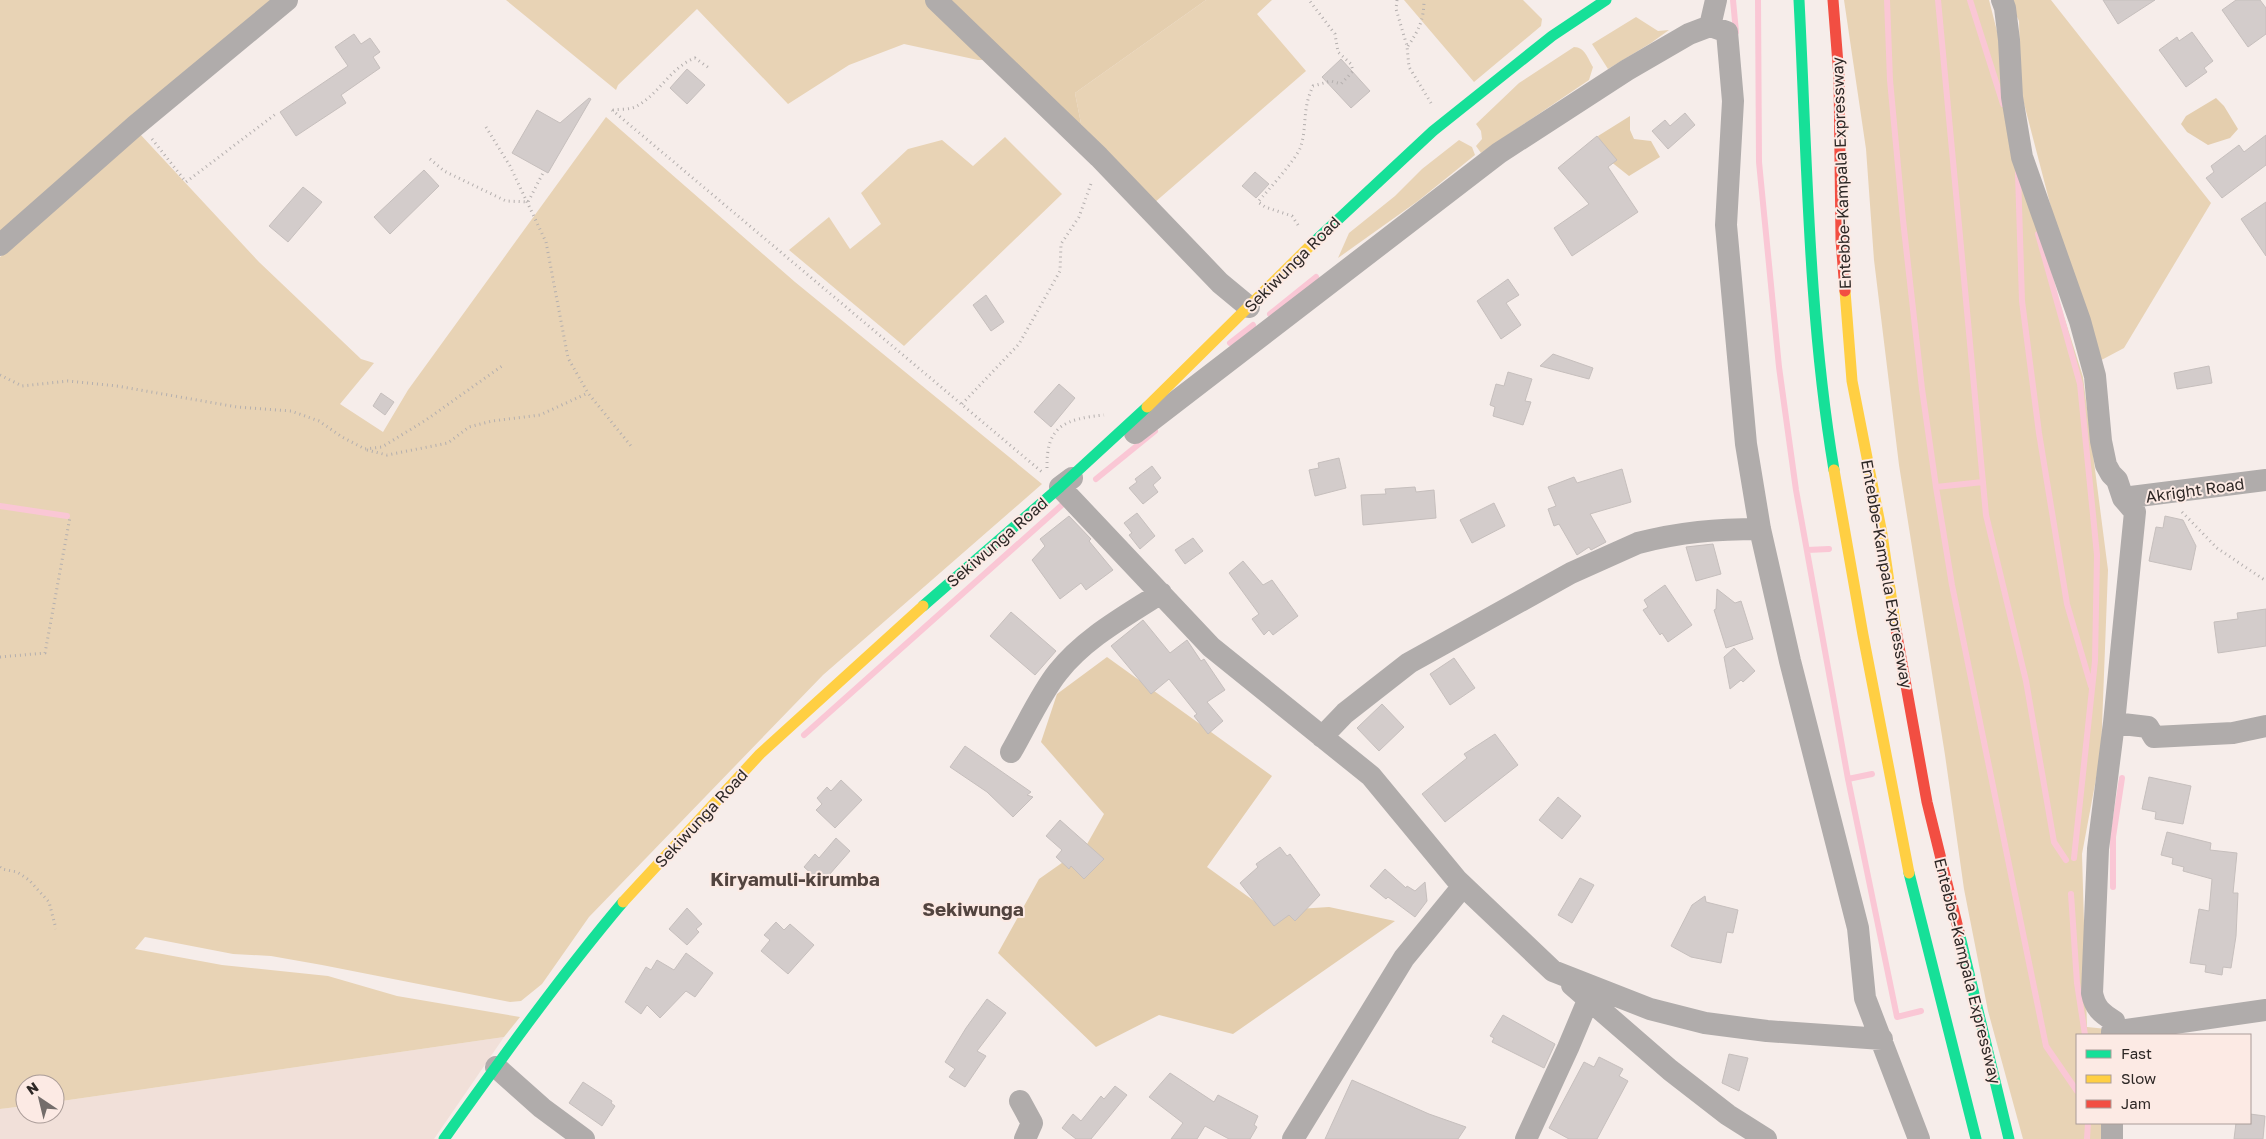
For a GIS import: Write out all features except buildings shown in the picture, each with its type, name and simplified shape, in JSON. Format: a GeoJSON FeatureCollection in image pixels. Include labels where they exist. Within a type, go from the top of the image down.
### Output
{"type":"FeatureCollection","features":[{"type":"Feature","properties":{"kind":"main road","name":"Sekiwunga Road"},"geometry":{"type":"LineString","coordinates":[[444,1139],[578,955],[629,895],[760,754],[933,597],[1060,487],[1249,307],[1310,244],[1447,120],[1552,36],[1606,0]]}},
{"type":"Feature","properties":{"kind":"main road","name":"Entebbe-Kampala Expressway"},"geometry":{"type":"LineString","coordinates":[[1798,0],[1814,291],[1823,403],[1863,635],[1907,865],[1976,1139]]}},
{"type":"Feature","properties":{"kind":"main road","name":"Entebbe-Kampala Expressway"},"geometry":{"type":"LineString","coordinates":[[1833,0],[1839,77],[1841,240],[1852,381],[1882,534],[1899,652],[1927,802],[2009,1139]]}},
{"type":"Feature","properties":{"kind":"street"},"geometry":{"type":"LineString","coordinates":[[0,245],[139,123],[287,0]]}},
{"type":"Feature","properties":{"kind":"street"},"geometry":{"type":"LineString","coordinates":[[936,0],[1099,156],[1220,283],[1249,307]]}},
{"type":"Feature","properties":{"kind":"street"},"geometry":{"type":"LineString","coordinates":[[1710,26],[1716,0]]}},
{"type":"Feature","properties":{"kind":"street"},"geometry":{"type":"LineString","coordinates":[[2002,0],[2008,32],[2012,97],[2022,157],[2080,322],[2095,376],[2101,441],[2106,465],[2110,474],[2117,480],[2123,498],[2136,512],[2114,723],[2098,849],[2092,993],[2095,1005],[2114,1021],[2112,1034],[2266,1010]]}},
{"type":"Feature","properties":{"kind":"street"},"geometry":{"type":"LineString","coordinates":[[1766,1139],[1728,1114],[1670,1070],[1589,998],[1553,971],[1463,886],[1371,776],[1211,646],[1060,487],[1114,449],[1499,153],[1627,70],[1689,34],[1710,26],[1727,32],[1730,56],[1733,101],[1726,225],[1746,444],[1760,529],[1790,662],[1858,928],[1865,998],[1919,1139]]}},
{"type":"Feature","properties":{"kind":"street","name":"Akright Road"},"geometry":{"type":"LineString","coordinates":[[2123,498],[2266,480]]}},
{"type":"Feature","properties":{"kind":"street"},"geometry":{"type":"LineString","coordinates":[[1322,737],[1345,713],[1408,663],[1571,573],[1648,540],[1686,532],[1760,529]]}},
{"type":"Feature","properties":{"kind":"street"},"geometry":{"type":"LineString","coordinates":[[1011,752],[1057,673],[1078,651],[1103,630],[1161,594]]}},
{"type":"Feature","properties":{"kind":"street"},"geometry":{"type":"LineString","coordinates":[[2114,723],[2148,727],[2154,737],[2233,733],[2266,726]]}},
{"type":"Feature","properties":{"kind":"street"},"geometry":{"type":"LineString","coordinates":[[1293,1139],[1404,958],[1463,886]]}},
{"type":"Feature","properties":{"kind":"street"},"geometry":{"type":"LineString","coordinates":[[1553,971],[1650,1009],[1705,1023],[1882,1039]]}},
{"type":"Feature","properties":{"kind":"street"},"geometry":{"type":"LineString","coordinates":[[1526,1139],[1589,998]]}},
{"type":"Feature","properties":{"kind":"street"},"geometry":{"type":"LineString","coordinates":[[496,1067],[542,1108],[584,1139]]}},
{"type":"Feature","properties":{"kind":"street"},"geometry":{"type":"LineString","coordinates":[[1020,1101],[1032,1123],[1025,1139]]}},
{"type":"Feature","properties":{"kind":"street"},"geometry":{"type":"LineString","coordinates":[[2112,1124],[2112,1139]]}},
{"type":"Feature","properties":{"kind":"path"},"geometry":{"type":"LineString","coordinates":[[1309,0],[1335,34],[1338,52],[1351,64],[1353,71],[1341,84],[1330,81],[1313,86],[1306,100],[1301,147],[1278,179],[1258,202],[1265,207],[1292,216],[1310,244]]}},
{"type":"Feature","properties":{"kind":"path"},"geometry":{"type":"LineString","coordinates":[[1397,0],[1396,9],[1407,46],[1409,67],[1426,98],[1447,120]]}},
{"type":"Feature","properties":{"kind":"path"},"geometry":{"type":"LineString","coordinates":[[1407,46],[1418,32],[1424,16],[1424,0]]}},
{"type":"Feature","properties":{"kind":"path"},"geometry":{"type":"LineString","coordinates":[[709,68],[695,58],[685,62],[653,94],[635,107],[612,110],[1047,476],[1046,460],[1051,438],[1064,423],[1087,417],[1111,414]]}},
{"type":"Feature","properties":{"kind":"path"},"geometry":{"type":"LineString","coordinates":[[139,123],[186,182],[277,113]]}},
{"type":"Feature","properties":{"kind":"path"},"geometry":{"type":"LineString","coordinates":[[486,127],[510,166],[546,242],[568,358],[588,392],[631,446]]}},
{"type":"Feature","properties":{"kind":"path"},"geometry":{"type":"LineString","coordinates":[[962,404],[1019,344],[1060,271],[1061,244],[1079,217],[1089,193],[1099,156]]}},
{"type":"Feature","properties":{"kind":"path"},"geometry":{"type":"LineString","coordinates":[[430,159],[444,171],[506,201],[528,202]]}},
{"type":"Feature","properties":{"kind":"path"},"geometry":{"type":"LineString","coordinates":[[528,202],[544,171]]}},
{"type":"Feature","properties":{"kind":"path"},"geometry":{"type":"LineString","coordinates":[[365,449],[382,447],[426,420],[502,366]]}},
{"type":"Feature","properties":{"kind":"path"},"geometry":{"type":"LineString","coordinates":[[0,375],[22,386],[68,381],[117,386],[236,407],[291,411],[320,421],[342,437],[365,449],[387,455],[448,443],[469,428],[492,421],[540,415],[588,392]]}},
{"type":"Feature","properties":{"kind":"path"},"geometry":{"type":"LineString","coordinates":[[2150,496],[2182,512],[2218,548],[2266,581]]}},
{"type":"Feature","properties":{"kind":"path"},"geometry":{"type":"LineString","coordinates":[[0,657],[45,653],[70,517]]}},
{"type":"Feature","properties":{"kind":"path"},"geometry":{"type":"LineString","coordinates":[[0,867],[17,872],[29,880],[49,902],[56,930]]}},
{"type":"Feature","properties":{"kind":"shaded area"},"geometry":{"type":"Polygon","coordinates":[[[0,0],[274,0],[0,232],[0,0]]]}},
{"type":"Feature","properties":{"kind":"shaded area"},"geometry":{"type":"Polygon","coordinates":[[[506,0],[927,0],[987,60],[978,60],[904,44],[849,65],[788,104],[697,9],[618,85],[616,90],[506,0]]]}},
{"type":"Feature","properties":{"kind":"shaded area"},"geometry":{"type":"Polygon","coordinates":[[[948,0],[1206,0],[1075,93],[1083,134],[948,0]]]}},
{"type":"Feature","properties":{"kind":"shaded area"},"geometry":{"type":"Polygon","coordinates":[[[1206,0],[1272,0],[1257,14],[1306,71],[1154,203],[1083,134],[1075,93],[1206,0]]]}},
{"type":"Feature","properties":{"kind":"shaded area"},"geometry":{"type":"Polygon","coordinates":[[[1404,0],[1523,0],[1542,19],[1541,26],[1474,82],[1404,0]]]}},
{"type":"Feature","properties":{"kind":"shaded area"},"geometry":{"type":"Polygon","coordinates":[[[1844,0],[1989,0],[1998,35],[2035,224],[2083,377],[2108,570],[2101,752],[2082,854],[2087,1027],[2117,1030],[2117,1034],[2076,1034],[2076,1124],[2114,1124],[2114,1139],[2023,1139],[1988,1011],[1964,889],[1945,755],[1899,465],[1874,260],[1866,149],[1844,0]]]}},
{"type":"Feature","properties":{"kind":"shaded area"},"geometry":{"type":"Polygon","coordinates":[[[2009,0],[2051,0],[2211,203],[2124,348],[2092,365],[2021,92],[2019,21],[2009,0]]]}},
{"type":"Feature","properties":{"kind":"shaded area"},"geometry":{"type":"Polygon","coordinates":[[[1636,17],[1658,31],[1669,30],[1608,69],[1592,44],[1636,17]]]}},
{"type":"Feature","properties":{"kind":"shaded area"},"geometry":{"type":"Polygon","coordinates":[[[1574,47],[1584,51],[1593,67],[1589,80],[1481,153],[1476,146],[1482,139],[1481,131],[1476,124],[1519,83],[1574,47]]]}},
{"type":"Feature","properties":{"kind":"shaded area"},"geometry":{"type":"Polygon","coordinates":[[[2216,98],[2224,106],[2238,129],[2230,138],[2208,145],[2187,132],[2181,124],[2186,116],[2216,98]]]}},
{"type":"Feature","properties":{"kind":"shaded area"},"geometry":{"type":"Polygon","coordinates":[[[1630,116],[1630,130],[1634,139],[1651,141],[1660,157],[1629,176],[1605,157],[1598,136],[1630,116]]]}},
{"type":"Feature","properties":{"kind":"shaded area"},"geometry":{"type":"Polygon","coordinates":[[[606,117],[795,282],[1042,484],[823,675],[589,917],[542,984],[521,1001],[510,1002],[322,965],[271,956],[233,954],[145,937],[135,949],[222,965],[328,976],[397,996],[520,1017],[504,1037],[65,1101],[65,1074],[15,1074],[15,1107],[0,1109],[0,257],[139,133],[259,262],[361,359],[374,363],[340,404],[383,432],[408,390],[606,117]]]}},
{"type":"Feature","properties":{"kind":"shaded area"},"geometry":{"type":"Polygon","coordinates":[[[1005,137],[1062,194],[904,346],[789,250],[829,217],[850,249],[881,224],[861,193],[908,149],[942,140],[973,166],[1005,137]]]}},
{"type":"Feature","properties":{"kind":"shaded area"},"geometry":{"type":"Polygon","coordinates":[[[1459,140],[1472,147],[1475,155],[1418,201],[1338,258],[1349,233],[1395,196],[1422,169],[1459,140]]]}},
{"type":"Feature","properties":{"kind":"shaded area"},"geometry":{"type":"Polygon","coordinates":[[[1107,657],[1272,776],[1207,867],[1268,911],[1329,907],[1395,921],[1233,1034],[1159,1015],[1096,1047],[998,953],[1039,879],[1086,846],[1104,814],[1041,742],[1057,694],[1107,657]]]}},
{"type":"Feature","properties":{"kind":"shaded area"},"geometry":{"type":"Polygon","coordinates":[[[504,1037],[434,1139],[0,1139],[0,1109],[15,1107],[15,1124],[65,1124],[65,1101],[504,1037]]]}},
{"type":"Feature","properties":{"kind":"waterway"},"geometry":{"type":"LineString","coordinates":[[1733,0],[1736,32]]}},
{"type":"Feature","properties":{"kind":"waterway"},"geometry":{"type":"LineString","coordinates":[[1758,0],[1759,162],[1779,367],[1796,490],[1848,779],[1897,1017],[1921,1011]]}},
{"type":"Feature","properties":{"kind":"waterway"},"geometry":{"type":"LineString","coordinates":[[1887,0],[1890,80],[1903,220],[1922,389],[1952,585],[2046,1046],[2076,1090]]}},
{"type":"Feature","properties":{"kind":"waterway"},"geometry":{"type":"LineString","coordinates":[[1938,0],[1986,515],[2026,681],[2054,842],[2066,860]]}},
{"type":"Feature","properties":{"kind":"waterway"},"geometry":{"type":"LineString","coordinates":[[1970,0],[2003,104]]}},
{"type":"Feature","properties":{"kind":"waterway"},"geometry":{"type":"LineString","coordinates":[[2018,173],[2022,301],[2039,433],[2067,604],[2091,686]]}},
{"type":"Feature","properties":{"kind":"waterway"},"geometry":{"type":"LineString","coordinates":[[2038,234],[2080,384],[2097,555],[2095,661],[2074,858]]}},
{"type":"Feature","properties":{"kind":"waterway"},"geometry":{"type":"LineString","coordinates":[[1270,314],[1316,277]]}},
{"type":"Feature","properties":{"kind":"waterway"},"geometry":{"type":"LineString","coordinates":[[1230,343],[1253,325]]}},
{"type":"Feature","properties":{"kind":"waterway"},"geometry":{"type":"LineString","coordinates":[[1096,479],[1155,431]]}},
{"type":"Feature","properties":{"kind":"waterway"},"geometry":{"type":"LineString","coordinates":[[1936,487],[1983,482]]}},
{"type":"Feature","properties":{"kind":"waterway"},"geometry":{"type":"LineString","coordinates":[[804,735],[1063,504]]}},
{"type":"Feature","properties":{"kind":"waterway"},"geometry":{"type":"LineString","coordinates":[[0,506],[67,516]]}},
{"type":"Feature","properties":{"kind":"waterway"},"geometry":{"type":"LineString","coordinates":[[1807,550],[1829,549]]}},
{"type":"Feature","properties":{"kind":"waterway"},"geometry":{"type":"LineString","coordinates":[[1848,779],[1872,774]]}},
{"type":"Feature","properties":{"kind":"waterway"},"geometry":{"type":"LineString","coordinates":[[2113,887],[2113,837],[2122,778]]}},
{"type":"Feature","properties":{"kind":"waterway"},"geometry":{"type":"LineString","coordinates":[[2071,894],[2077,983],[2085,1034]]}},
{"type":"Feature","properties":{"kind":"waterway"},"geometry":{"type":"LineString","coordinates":[[2087,1139],[2088,1124]]}},
{"type":"Feature","properties":{"kind":"traffic: fast"},"geometry":{"type":"LineString","coordinates":[[1314,242],[1433,131],[1552,36],[1606,0]]}},
{"type":"Feature","properties":{"kind":"traffic: fast"},"geometry":{"type":"LineString","coordinates":[[1799,0],[1814,294],[1825,412],[1834,470]]}},
{"type":"Feature","properties":{"kind":"traffic: fast"},"geometry":{"type":"LineString","coordinates":[[923,606],[1060,487],[1147,407]]}},
{"type":"Feature","properties":{"kind":"traffic: fast"},"geometry":{"type":"LineString","coordinates":[[1909,873],[1976,1139]]}},
{"type":"Feature","properties":{"kind":"traffic: fast"},"geometry":{"type":"LineString","coordinates":[[444,1139],[509,1048],[623,902]]}},
{"type":"Feature","properties":{"kind":"traffic: fast"},"geometry":{"type":"LineString","coordinates":[[1959,932],[2009,1139]]}},
{"type":"Feature","properties":{"kind":"traffic: slow"},"geometry":{"type":"LineString","coordinates":[[1147,407],[1314,242]]}},
{"type":"Feature","properties":{"kind":"traffic: slow"},"geometry":{"type":"LineString","coordinates":[[1845,291],[1852,381],[1882,534],[1896,630]]}},
{"type":"Feature","properties":{"kind":"traffic: slow"},"geometry":{"type":"LineString","coordinates":[[1834,470],[1863,635],[1909,873]]}},
{"type":"Feature","properties":{"kind":"traffic: slow"},"geometry":{"type":"LineString","coordinates":[[623,902],[760,754],[923,606]]}},
{"type":"Feature","properties":{"kind":"traffic: jam"},"geometry":{"type":"LineString","coordinates":[[1833,0],[1839,77],[1841,240],[1845,291]]}},
{"type":"Feature","properties":{"kind":"traffic: jam"},"geometry":{"type":"LineString","coordinates":[[1896,630],[1927,802],[1959,932]]}},
{"type":"Feature","properties":{"kind":"district","name":"Kiryamuli-kirumba"},"geometry":{"type":"Point","coordinates":[795,878]}},
{"type":"Feature","properties":{"kind":"district","name":"Sekiwunga"},"geometry":{"type":"Point","coordinates":[973,908]}}]}
